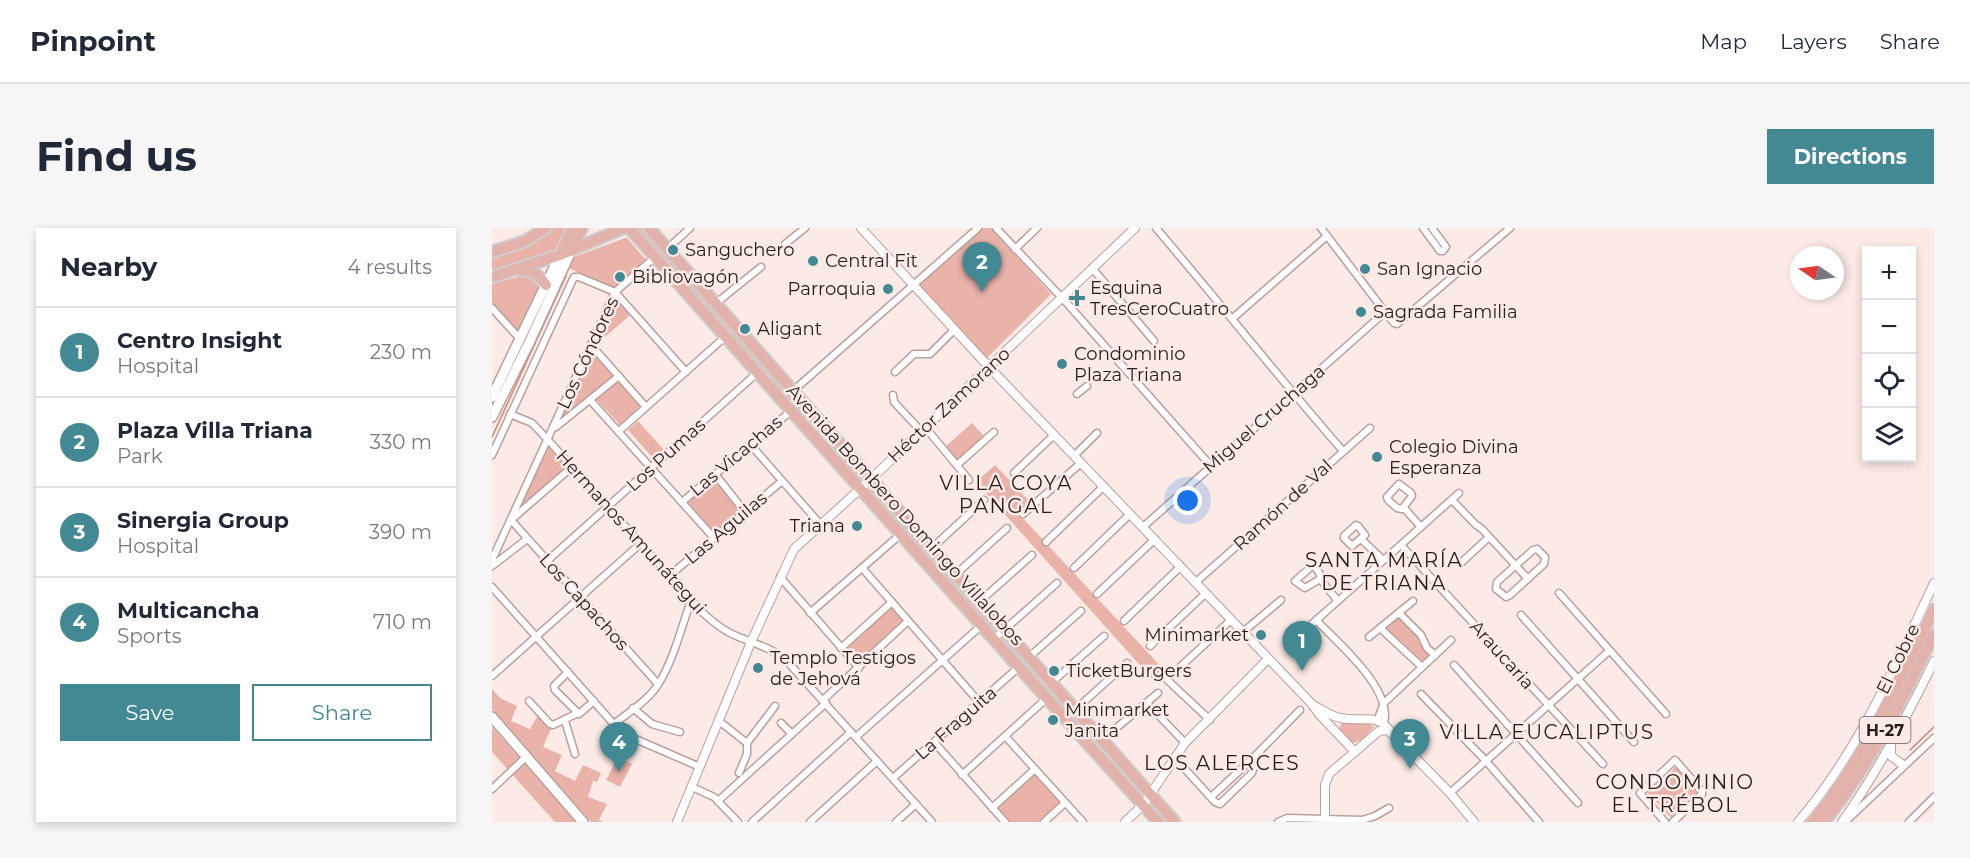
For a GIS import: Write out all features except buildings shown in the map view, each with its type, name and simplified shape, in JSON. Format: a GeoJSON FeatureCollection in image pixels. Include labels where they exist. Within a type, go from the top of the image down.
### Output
{"type":"FeatureCollection","features":[{"type":"Feature","properties":{"kind":"main road"},"geometry":{"type":"LineString","coordinates":[[492,252],[525,241],[546,228]]}},
{"type":"Feature","properties":{"kind":"main road"},"geometry":{"type":"LineString","coordinates":[[492,397],[495,380],[520,339],[573,228]]}},
{"type":"Feature","properties":{"kind":"main road"},"geometry":{"type":"LineString","coordinates":[[492,417],[582,228]]}},
{"type":"Feature","properties":{"kind":"main road"},"geometry":{"type":"LineString","coordinates":[[492,277],[560,255],[624,228]]}},
{"type":"Feature","properties":{"kind":"main road","name":"Avenida Bombero Domingo Villalobos"},"geometry":{"type":"LineString","coordinates":[[629,228],[1158,822]]}},
{"type":"Feature","properties":{"kind":"main road","name":"Avenida Bombero Domingo Villalobos"},"geometry":{"type":"LineString","coordinates":[[649,228],[1175,822]]}},
{"type":"Feature","properties":{"kind":"main road"},"geometry":{"type":"LineString","coordinates":[[514,270],[532,271],[540,275],[546,285]]}},
{"type":"Feature","properties":{"kind":"main road","name":"H-27"},"geometry":{"type":"LineString","coordinates":[[1821,820],[1832,796],[1887,707],[1934,609]]}},
{"type":"Feature","properties":{"kind":"main road","name":"H-27"},"geometry":{"type":"LineString","coordinates":[[1821,820],[1857,778],[1904,697],[1934,634]]}},
{"type":"Feature","properties":{"kind":"main road"},"geometry":{"type":"LineString","coordinates":[[492,717],[583,822]]}},
{"type":"Feature","properties":{"kind":"street"},"geometry":{"type":"LineString","coordinates":[[667,249],[690,228]]}},
{"type":"Feature","properties":{"kind":"street"},"geometry":{"type":"LineString","coordinates":[[785,244],[805,228]]}},
{"type":"Feature","properties":{"kind":"street"},"geometry":{"type":"LineString","coordinates":[[861,228],[954,330],[1311,703],[1355,752]]}},
{"type":"Feature","properties":{"kind":"street"},"geometry":{"type":"LineString","coordinates":[[793,391],[978,228]]}},
{"type":"Feature","properties":{"kind":"street"},"geometry":{"type":"LineString","coordinates":[[996,228],[1062,298],[1211,466]]}},
{"type":"Feature","properties":{"kind":"street"},"geometry":{"type":"LineString","coordinates":[[1015,249],[1036,228]]}},
{"type":"Feature","properties":{"kind":"street","name":"Héctor Zamorano"},"geometry":{"type":"LineString","coordinates":[[677,822],[752,642],[794,549],[871,479],[1135,228]]}},
{"type":"Feature","properties":{"kind":"street"},"geometry":{"type":"LineString","coordinates":[[1156,228],[1343,451]]}},
{"type":"Feature","properties":{"kind":"street"},"geometry":{"type":"LineString","coordinates":[[1321,228],[1385,312],[1397,324],[1510,228]]}},
{"type":"Feature","properties":{"kind":"street"},"geometry":{"type":"LineString","coordinates":[[1423,228],[1440,251],[1443,251],[1446,248],[1432,228]]}},
{"type":"Feature","properties":{"kind":"street"},"geometry":{"type":"LineString","coordinates":[[1233,318],[1327,236]]}},
{"type":"Feature","properties":{"kind":"street","name":"Los Cóndores"},"geometry":{"type":"LineString","coordinates":[[492,560],[615,292],[655,257]]}},
{"type":"Feature","properties":{"kind":"street"},"geometry":{"type":"LineString","coordinates":[[715,304],[761,267]]}},
{"type":"Feature","properties":{"kind":"street"},"geometry":{"type":"LineString","coordinates":[[1092,268],[1154,341]]}},
{"type":"Feature","properties":{"kind":"street"},"geometry":{"type":"LineString","coordinates":[[492,455],[574,277],[615,292],[686,372]]}},
{"type":"Feature","properties":{"kind":"street"},"geometry":{"type":"LineString","coordinates":[[492,308],[520,339]]}},
{"type":"Feature","properties":{"kind":"street","name":"Miguel Cruchaga"},"geometry":{"type":"LineString","coordinates":[[1143,527],[1385,312]]}},
{"type":"Feature","properties":{"kind":"street"},"geometry":{"type":"LineString","coordinates":[[895,372],[914,354],[930,354],[954,330]]}},
{"type":"Feature","properties":{"kind":"street"},"geometry":{"type":"LineString","coordinates":[[618,431],[725,337]]}},
{"type":"Feature","properties":{"kind":"street"},"geometry":{"type":"LineString","coordinates":[[591,345],[646,407]]}},
{"type":"Feature","properties":{"kind":"street","name":"Los Pumas"},"geometry":{"type":"LineString","coordinates":[[548,561],[757,373]]}},
{"type":"Feature","properties":{"kind":"street","name":"Los Cóndores"},"geometry":{"type":"LineString","coordinates":[[553,429],[619,376]]}},
{"type":"Feature","properties":{"kind":"street"},"geometry":{"type":"LineString","coordinates":[[1077,394],[1087,386]]}},
{"type":"Feature","properties":{"kind":"street"},"geometry":{"type":"LineString","coordinates":[[892,395],[894,402],[923,429],[969,480]]}},
{"type":"Feature","properties":{"kind":"street"},"geometry":{"type":"LineString","coordinates":[[590,400],[714,538]]}},
{"type":"Feature","properties":{"kind":"street","name":"Las Vicachas"},"geometry":{"type":"LineString","coordinates":[[682,502],[791,411]]}},
{"type":"Feature","properties":{"kind":"street","name":"Hermanos Amunátegui"},"geometry":{"type":"LineString","coordinates":[[510,414],[532,423],[691,601],[717,626],[772,649],[785,659],[932,822]]}},
{"type":"Feature","properties":{"kind":"street","name":"Ramón de Val"},"geometry":{"type":"LineString","coordinates":[[1196,582],[1370,428]]}},
{"type":"Feature","properties":{"kind":"street"},"geometry":{"type":"LineString","coordinates":[[957,465],[994,432]]}},
{"type":"Feature","properties":{"kind":"street"},"geometry":{"type":"LineString","coordinates":[[1074,456],[1097,433]]}},
{"type":"Feature","properties":{"kind":"street"},"geometry":{"type":"LineString","coordinates":[[1014,473],[1054,435]]}},
{"type":"Feature","properties":{"kind":"street"},"geometry":{"type":"LineString","coordinates":[[750,444],[820,524]]}},
{"type":"Feature","properties":{"kind":"street"},"geometry":{"type":"LineString","coordinates":[[1023,514],[1081,463]]}},
{"type":"Feature","properties":{"kind":"street","name":"Los Cóndores"},"geometry":{"type":"LineString","coordinates":[[510,520],[572,467]]}},
{"type":"Feature","properties":{"kind":"street"},"geometry":{"type":"LineString","coordinates":[[715,474],[745,512]]}},
{"type":"Feature","properties":{"kind":"street","name":"Las Aguilas"},"geometry":{"type":"LineString","coordinates":[[669,576],[782,481]]}},
{"type":"Feature","properties":{"kind":"street"},"geometry":{"type":"LineString","coordinates":[[1046,542],[1104,486]]}},
{"type":"Feature","properties":{"kind":"street"},"geometry":{"type":"LineString","coordinates":[[1325,820],[1325,785],[1329,774],[1379,730],[1386,716],[1384,703],[1368,676],[1314,622],[1459,493]]}},
{"type":"Feature","properties":{"kind":"street"},"geometry":{"type":"LineString","coordinates":[[932,548],[984,500]]}},
{"type":"Feature","properties":{"kind":"street"},"geometry":{"type":"LineString","coordinates":[[1452,500],[1528,579]]}},
{"type":"Feature","properties":{"kind":"street"},"geometry":{"type":"LineString","coordinates":[[1404,508],[1421,527]]}},
{"type":"Feature","properties":{"kind":"street"},"geometry":{"type":"LineString","coordinates":[[1074,568],[1130,514]]}},
{"type":"Feature","properties":{"kind":"street","name":"Los Capachos"},"geometry":{"type":"LineString","coordinates":[[510,520],[658,684]]}},
{"type":"Feature","properties":{"kind":"street"},"geometry":{"type":"LineString","coordinates":[[955,575],[1007,528]]}},
{"type":"Feature","properties":{"kind":"street"},"geometry":{"type":"LineString","coordinates":[[810,613],[901,534]]}},
{"type":"Feature","properties":{"kind":"street"},"geometry":{"type":"LineString","coordinates":[[1462,562],[1489,537]]}},
{"type":"Feature","properties":{"kind":"street"},"geometry":{"type":"LineString","coordinates":[[492,566],[527,539]]}},
{"type":"Feature","properties":{"kind":"street"},"geometry":{"type":"LineString","coordinates":[[1097,594],[1155,539]]}},
{"type":"Feature","properties":{"kind":"street"},"geometry":{"type":"LineString","coordinates":[[1361,539],[1383,560]]}},
{"type":"Feature","properties":{"kind":"street"},"geometry":{"type":"LineString","coordinates":[[492,675],[640,544]]}},
{"type":"Feature","properties":{"kind":"street","name":"Araucaria"},"geometry":{"type":"LineString","coordinates":[[1401,545],[1603,764]]}},
{"type":"Feature","properties":{"kind":"street"},"geometry":{"type":"LineString","coordinates":[[1533,550],[1540,551],[1546,561],[1528,579],[1506,597],[1496,589],[1497,582],[1533,550]]}},
{"type":"Feature","properties":{"kind":"street"},"geometry":{"type":"LineString","coordinates":[[979,602],[1032,555]]}},
{"type":"Feature","properties":{"kind":"street"},"geometry":{"type":"LineString","coordinates":[[1124,621],[1180,566]]}},
{"type":"Feature","properties":{"kind":"street"},"geometry":{"type":"LineString","coordinates":[[863,569],[979,702]]}},
{"type":"Feature","properties":{"kind":"street"},"geometry":{"type":"LineString","coordinates":[[780,577],[859,668]]}},
{"type":"Feature","properties":{"kind":"street"},"geometry":{"type":"LineString","coordinates":[[1320,579],[1338,600]]}},
{"type":"Feature","properties":{"kind":"street"},"geometry":{"type":"LineString","coordinates":[[994,639],[1057,583]]}},
{"type":"Feature","properties":{"kind":"street","name":"El Cobre"},"geometry":{"type":"LineString","coordinates":[[1798,822],[1830,781],[1865,725],[1934,583]]}},
{"type":"Feature","properties":{"kind":"street"},"geometry":{"type":"LineString","coordinates":[[492,587],[626,735],[700,767]]}},
{"type":"Feature","properties":{"kind":"street"},"geometry":{"type":"LineString","coordinates":[[1150,646],[1206,593]]}},
{"type":"Feature","properties":{"kind":"street"},"geometry":{"type":"LineString","coordinates":[[1559,593],[1666,714]]}},
{"type":"Feature","properties":{"kind":"street"},"geometry":{"type":"LineString","coordinates":[[1243,632],[1281,600]]}},
{"type":"Feature","properties":{"kind":"street"},"geometry":{"type":"LineString","coordinates":[[614,724],[646,698],[658,684],[691,601]]}},
{"type":"Feature","properties":{"kind":"street"},"geometry":{"type":"LineString","coordinates":[[1369,638],[1413,601]]}},
{"type":"Feature","properties":{"kind":"street"},"geometry":{"type":"LineString","coordinates":[[842,648],[892,602]]}},
{"type":"Feature","properties":{"kind":"street"},"geometry":{"type":"LineString","coordinates":[[1029,657],[1081,611]]}},
{"type":"Feature","properties":{"kind":"street"},"geometry":{"type":"LineString","coordinates":[[1399,612],[1435,655]]}},
{"type":"Feature","properties":{"kind":"street"},"geometry":{"type":"LineString","coordinates":[[1521,615],[1634,742]]}},
{"type":"Feature","properties":{"kind":"street"},"geometry":{"type":"LineString","coordinates":[[1210,720],[1164,677],[1231,620]]}},
{"type":"Feature","properties":{"kind":"street"},"geometry":{"type":"LineString","coordinates":[[718,801],[792,734],[908,621]]}},
{"type":"Feature","properties":{"kind":"street"},"geometry":{"type":"LineString","coordinates":[[752,822],[982,626]]}},
{"type":"Feature","properties":{"kind":"street"},"geometry":{"type":"LineString","coordinates":[[1380,628],[1422,667]]}},
{"type":"Feature","properties":{"kind":"street"},"geometry":{"type":"LineString","coordinates":[[1051,683],[1104,636]]}},
{"type":"Feature","properties":{"kind":"street"},"geometry":{"type":"LineString","coordinates":[[1384,703],[1451,640]]}},
{"type":"Feature","properties":{"kind":"street"},"geometry":{"type":"LineString","coordinates":[[1450,793],[1609,651]]}},
{"type":"Feature","properties":{"kind":"street"},"geometry":{"type":"LineString","coordinates":[[1125,822],[1143,806],[1185,743],[1268,659]]}},
{"type":"Feature","properties":{"kind":"street"},"geometry":{"type":"LineString","coordinates":[[1843,822],[1891,746],[1934,661]]}},
{"type":"Feature","properties":{"kind":"street"},"geometry":{"type":"LineString","coordinates":[[1075,710],[1127,663]]}},
{"type":"Feature","properties":{"kind":"street"},"geometry":{"type":"LineString","coordinates":[[1455,665],[1578,803]]}},
{"type":"Feature","properties":{"kind":"street","name":"La Fraguita"},"geometry":{"type":"LineString","coordinates":[[893,778],[1019,667]]}},
{"type":"Feature","properties":{"kind":"street"},"geometry":{"type":"LineString","coordinates":[[568,672],[554,688],[578,713]]}},
{"type":"Feature","properties":{"kind":"street"},"geometry":{"type":"LineString","coordinates":[[1102,740],[1158,693]]}},
{"type":"Feature","properties":{"kind":"street"},"geometry":{"type":"LineString","coordinates":[[1421,694],[1486,761],[1539,822]]}},
{"type":"Feature","properties":{"kind":"street"},"geometry":{"type":"LineString","coordinates":[[962,775],[1047,698]]}},
{"type":"Feature","properties":{"kind":"street"},"geometry":{"type":"LineString","coordinates":[[529,701],[550,724],[557,724],[594,701]]}},
{"type":"Feature","properties":{"kind":"street"},"geometry":{"type":"LineString","coordinates":[[1147,703],[1185,743]]}},
{"type":"Feature","properties":{"kind":"street"},"geometry":{"type":"LineString","coordinates":[[1311,703],[1340,718],[1381,722],[1450,793],[1474,822]]}},
{"type":"Feature","properties":{"kind":"street"},"geometry":{"type":"LineString","coordinates":[[739,773],[747,754],[747,743],[775,706]]}},
{"type":"Feature","properties":{"kind":"street"},"geometry":{"type":"LineString","coordinates":[[633,708],[652,724],[680,732]]}},
{"type":"Feature","properties":{"kind":"street"},"geometry":{"type":"LineString","coordinates":[[1210,797],[1250,761],[1300,710]]}},
{"type":"Feature","properties":{"kind":"street"},"geometry":{"type":"LineString","coordinates":[[1333,729],[1334,724],[1340,718]]}},
{"type":"Feature","properties":{"kind":"street"},"geometry":{"type":"LineString","coordinates":[[565,721],[575,754]]}},
{"type":"Feature","properties":{"kind":"street"},"geometry":{"type":"LineString","coordinates":[[719,721],[747,743]]}},
{"type":"Feature","properties":{"kind":"street"},"geometry":{"type":"LineString","coordinates":[[781,723],[792,734]]}},
{"type":"Feature","properties":{"kind":"street"},"geometry":{"type":"LineString","coordinates":[[1379,730],[1387,730],[1392,734]]}},
{"type":"Feature","properties":{"kind":"street"},"geometry":{"type":"LineString","coordinates":[[1005,736],[1083,822]]}},
{"type":"Feature","properties":{"kind":"street"},"geometry":{"type":"LineString","coordinates":[[1843,822],[1934,738]]}},
{"type":"Feature","properties":{"kind":"street"},"geometry":{"type":"LineString","coordinates":[[934,742],[1005,822]]}},
{"type":"Feature","properties":{"kind":"street"},"geometry":{"type":"LineString","coordinates":[[1891,746],[1891,756],[1903,765]]}},
{"type":"Feature","properties":{"kind":"street"},"geometry":{"type":"LineString","coordinates":[[492,789],[526,757]]}},
{"type":"Feature","properties":{"kind":"street"},"geometry":{"type":"LineString","coordinates":[[1174,758],[1210,797],[1220,804],[1252,773],[1254,766],[1250,761]]}},
{"type":"Feature","properties":{"kind":"street"},"geometry":{"type":"LineString","coordinates":[[1665,822],[1640,793],[1676,760],[1702,791],[1702,794],[1673,822]]}},
{"type":"Feature","properties":{"kind":"street"},"geometry":{"type":"LineString","coordinates":[[810,822],[878,761]]}},
{"type":"Feature","properties":{"kind":"street"},"geometry":{"type":"LineString","coordinates":[[992,808],[1035,769]]}},
{"type":"Feature","properties":{"kind":"street"},"geometry":{"type":"LineString","coordinates":[[692,787],[709,794],[738,822]]}},
{"type":"Feature","properties":{"kind":"street"},"geometry":{"type":"LineString","coordinates":[[1909,822],[1934,797]]}},
{"type":"Feature","properties":{"kind":"street"},"geometry":{"type":"LineString","coordinates":[[1044,822],[1065,803]]}},
{"type":"Feature","properties":{"kind":"street"},"geometry":{"type":"LineString","coordinates":[[896,822],[916,804]]}},
{"type":"Feature","properties":{"kind":"street"},"geometry":{"type":"LineString","coordinates":[[1278,822],[1287,818],[1362,820],[1389,808]]}},
{"type":"Feature","properties":{"kind":"shaded area"},"geometry":{"type":"Polygon","coordinates":[[[554,228],[567,228],[555,254],[492,275],[492,257],[529,244],[554,228]]]}},
{"type":"Feature","properties":{"kind":"shaded area"},"geometry":{"type":"Polygon","coordinates":[[[633,228],[644,228],[1173,822],[1160,822],[633,228]]]}},
{"type":"Feature","properties":{"kind":"shaded area"},"geometry":{"type":"Polygon","coordinates":[[[982,228],[991,228],[1051,294],[985,360],[913,289],[982,228]]]}},
{"type":"Feature","properties":{"kind":"shaded area"},"geometry":{"type":"Polygon","coordinates":[[[625,238],[646,260],[614,289],[569,268],[574,257],[625,238]]]}},
{"type":"Feature","properties":{"kind":"shaded area"},"geometry":{"type":"Polygon","coordinates":[[[527,274],[539,279],[541,288],[519,335],[492,303],[492,284],[527,274]]]}},
{"type":"Feature","properties":{"kind":"shaded area"},"geometry":{"type":"Polygon","coordinates":[[[616,299],[630,315],[598,343],[616,299]]]}},
{"type":"Feature","properties":{"kind":"shaded area"},"geometry":{"type":"Polygon","coordinates":[[[591,349],[642,404],[620,425],[592,395],[557,424],[591,349]]]}},
{"type":"Feature","properties":{"kind":"shaded area"},"geometry":{"type":"Polygon","coordinates":[[[638,421],[664,450],[654,459],[628,430],[638,421]]]}},
{"type":"Feature","properties":{"kind":"shaded area"},"geometry":{"type":"Polygon","coordinates":[[[972,423],[984,436],[958,461],[945,447],[972,423]]]}},
{"type":"Feature","properties":{"kind":"shaded area"},"geometry":{"type":"Polygon","coordinates":[[[548,444],[570,467],[516,514],[548,444]]]}},
{"type":"Feature","properties":{"kind":"shaded area"},"geometry":{"type":"Polygon","coordinates":[[[995,465],[1031,503],[1019,514],[1165,671],[1155,682],[976,482],[995,465]]]}},
{"type":"Feature","properties":{"kind":"shaded area"},"geometry":{"type":"Polygon","coordinates":[[[714,476],[743,511],[716,534],[686,500],[714,476]]]}},
{"type":"Feature","properties":{"kind":"shaded area"},"geometry":{"type":"Polygon","coordinates":[[[891,605],[905,620],[857,665],[844,649],[891,605]]]}},
{"type":"Feature","properties":{"kind":"shaded area"},"geometry":{"type":"Polygon","coordinates":[[[1399,617],[1418,636],[1430,655],[1423,662],[1386,628],[1399,617]]]}},
{"type":"Feature","properties":{"kind":"shaded area"},"geometry":{"type":"Polygon","coordinates":[[[492,689],[500,698],[517,706],[511,721],[530,729],[538,715],[554,722],[543,747],[562,755],[555,771],[575,781],[583,765],[601,773],[597,782],[593,781],[588,797],[607,804],[599,820],[603,822],[591,822],[492,709],[492,689]]]}},
{"type":"Feature","properties":{"kind":"shaded area"},"geometry":{"type":"Polygon","coordinates":[[[1346,722],[1367,723],[1374,727],[1362,740],[1353,743],[1339,728],[1346,722]]]}},
{"type":"Feature","properties":{"kind":"shaded area"},"geometry":{"type":"Polygon","coordinates":[[[492,727],[576,820],[574,822],[555,822],[492,752],[492,727]]]}},
{"type":"Feature","properties":{"kind":"shaded area"},"geometry":{"type":"Polygon","coordinates":[[[618,757],[632,764],[620,787],[606,780],[618,757]]]}},
{"type":"Feature","properties":{"kind":"shaded area"},"geometry":{"type":"Polygon","coordinates":[[[1677,766],[1701,792],[1672,819],[1647,792],[1677,766]]]}},
{"type":"Feature","properties":{"kind":"shaded area"},"geometry":{"type":"Polygon","coordinates":[[[1035,773],[1062,803],[1040,822],[1006,822],[995,809],[1035,773]]]}},
{"type":"Feature","properties":{"kind":"waterway"},"geometry":{"type":"LineString","coordinates":[[492,437],[566,276]]}},
{"type":"Feature","properties":{"kind":"waterway"},"geometry":{"type":"LineString","coordinates":[[1910,750],[1934,727]]}},
{"type":"Feature","properties":{"kind":"place","name":"Sanguchero"},"geometry":{"type":"Point","coordinates":[673,250]}},
{"type":"Feature","properties":{"kind":"place","name":"Central Fit"},"geometry":{"type":"Point","coordinates":[813,261]}},
{"type":"Feature","properties":{"kind":"place","name":"San Ignacio"},"geometry":{"type":"Point","coordinates":[1365,269]}},
{"type":"Feature","properties":{"kind":"place","name":"Bibliovagón"},"geometry":{"type":"Point","coordinates":[620,277]}},
{"type":"Feature","properties":{"kind":"place","name":"Parroquia"},"geometry":{"type":"Point","coordinates":[888,289]}},
{"type":"Feature","properties":{"kind":"place","name":"Plaza Villa Triana"},"geometry":{"type":"Point","coordinates":[982,292]}},
{"type":"Feature","properties":{"kind":"place","name":"Esquina TresCeroCuatro"},"geometry":{"type":"Point","coordinates":[1077,298]}},
{"type":"Feature","properties":{"kind":"place","name":"Sagrada Familia"},"geometry":{"type":"Point","coordinates":[1361,312]}},
{"type":"Feature","properties":{"kind":"place","name":"Aligant"},"geometry":{"type":"Point","coordinates":[745,329]}},
{"type":"Feature","properties":{"kind":"place","name":"Condominio Plaza Triana"},"geometry":{"type":"Point","coordinates":[1062,364]}},
{"type":"Feature","properties":{"kind":"place","name":"Colegio Divina Esperanza"},"geometry":{"type":"Point","coordinates":[1377,457]}},
{"type":"Feature","properties":{"kind":"place","name":"Triana"},"geometry":{"type":"Point","coordinates":[857,526]}},
{"type":"Feature","properties":{"kind":"place","name":"Minimarket"},"geometry":{"type":"Point","coordinates":[1261,635]}},
{"type":"Feature","properties":{"kind":"place","name":"Templo Testigos de Jehová"},"geometry":{"type":"Point","coordinates":[758,668]}},
{"type":"Feature","properties":{"kind":"place","name":"TicketBurgers"},"geometry":{"type":"Point","coordinates":[1054,671]}},
{"type":"Feature","properties":{"kind":"place","name":"Centro Insight"},"geometry":{"type":"Point","coordinates":[1302,671]}},
{"type":"Feature","properties":{"kind":"place","name":"Minimarket Janita"},"geometry":{"type":"Point","coordinates":[1053,720]}},
{"type":"Feature","properties":{"kind":"place","name":"Sinergia Group"},"geometry":{"type":"Point","coordinates":[1410,769]}},
{"type":"Feature","properties":{"kind":"place","name":"Multicancha"},"geometry":{"type":"Point","coordinates":[619,772]}},
{"type":"Feature","properties":{"kind":"district","name":"VILLA COYA PANGAL"},"geometry":{"type":"Point","coordinates":[1006,494]}},
{"type":"Feature","properties":{"kind":"district","name":"SANTA MARÍA DE TRIANA"},"geometry":{"type":"Point","coordinates":[1384,572]}},
{"type":"Feature","properties":{"kind":"district","name":"VILLA EUCALIPTUS"},"geometry":{"type":"Point","coordinates":[1547,732]}},
{"type":"Feature","properties":{"kind":"district","name":"LOS ALERCES"},"geometry":{"type":"Point","coordinates":[1222,763]}},
{"type":"Feature","properties":{"kind":"district","name":"CONDOMINIO EL TRÉBOL"},"geometry":{"type":"Point","coordinates":[1675,794]}}]}
